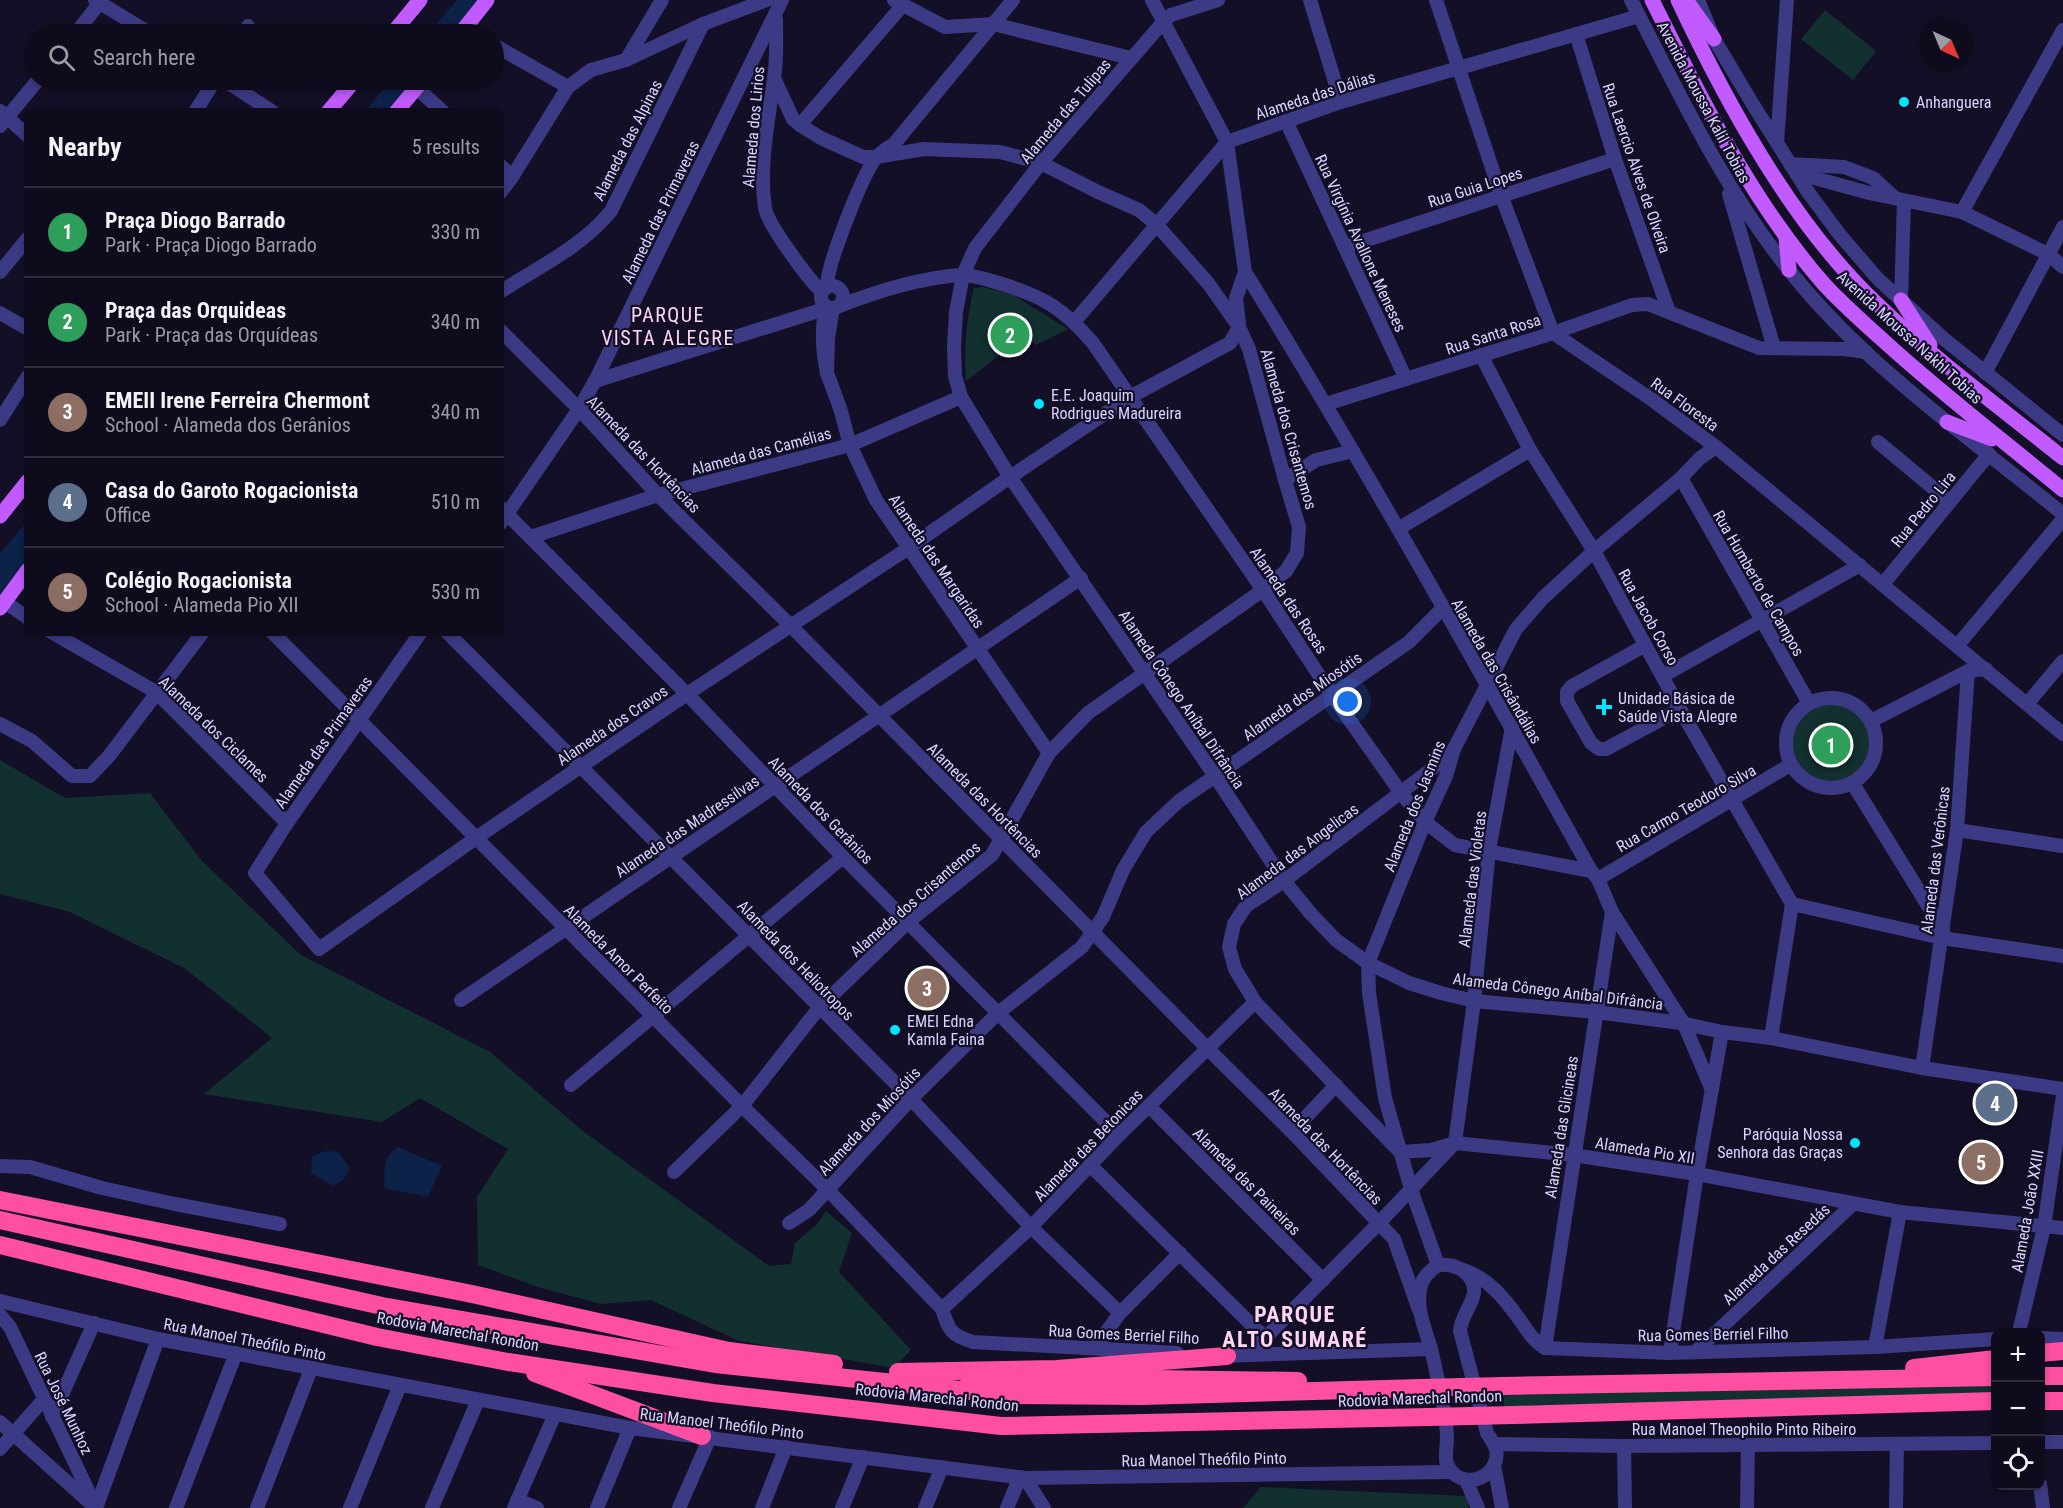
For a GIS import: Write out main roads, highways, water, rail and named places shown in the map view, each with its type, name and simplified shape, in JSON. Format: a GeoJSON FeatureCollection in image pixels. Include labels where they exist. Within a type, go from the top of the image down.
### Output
{"type":"FeatureCollection","features":[{"type":"Feature","properties":{"kind":"highway"},"geometry":{"type":"LineString","coordinates":[[0,1200],[472,1294],[729,1351],[898,1372],[1017,1382],[1153,1378],[1275,1380],[1335,1383],[1386,1390]]}},
{"type":"Feature","properties":{"kind":"highway","name":"Rodovia Marechal Rondon"},"geometry":{"type":"LineString","coordinates":[[0,1220],[382,1306],[715,1364],[1008,1395],[1142,1396],[1503,1386],[1991,1377]]}},
{"type":"Feature","properties":{"kind":"highway","name":"Rodovia Marechal Rondon"},"geometry":{"type":"LineString","coordinates":[[0,1245],[377,1337],[508,1362],[713,1393],[1001,1426],[1514,1415],[1991,1401]]}},
{"type":"Feature","properties":{"kind":"highway"},"geometry":{"type":"LineString","coordinates":[[2045,1353],[2063,1351]]}},
{"type":"Feature","properties":{"kind":"highway"},"geometry":{"type":"LineString","coordinates":[[898,1372],[1057,1368],[1227,1356]]}},
{"type":"Feature","properties":{"kind":"highway"},"geometry":{"type":"LineString","coordinates":[[1871,1380],[1888,1370],[1991,1359]]}},
{"type":"Feature","properties":{"kind":"highway"},"geometry":{"type":"LineString","coordinates":[[508,1362],[706,1437]]}},
{"type":"Feature","properties":{"kind":"highway"},"geometry":{"type":"LineString","coordinates":[[2045,1376],[2063,1376]]}},
{"type":"Feature","properties":{"kind":"highway"},"geometry":{"type":"LineString","coordinates":[[2045,1401],[2063,1401]]}},
{"type":"Feature","properties":{"kind":"main road"},"geometry":{"type":"LineString","coordinates":[[400,24],[420,0]]}},
{"type":"Feature","properties":{"kind":"main road"},"geometry":{"type":"LineString","coordinates":[[472,24],[487,0]]}},
{"type":"Feature","properties":{"kind":"main road","name":"Avenida Moussa Nakhl Tobias"},"geometry":{"type":"LineString","coordinates":[[1652,0],[1701,98],[1737,162],[1786,238],[1824,284],[1929,382],[2061,488]]}},
{"type":"Feature","properties":{"kind":"main road","name":"Avenida Moussa Nakhl Tobias"},"geometry":{"type":"LineString","coordinates":[[1678,0],[1747,130],[1796,210],[1833,257],[1875,303],[1938,358],[2063,459]]}},
{"type":"Feature","properties":{"kind":"main road"},"geometry":{"type":"LineString","coordinates":[[1685,0],[1714,39]]}},
{"type":"Feature","properties":{"kind":"main road"},"geometry":{"type":"LineString","coordinates":[[331,108],[347,90]]}},
{"type":"Feature","properties":{"kind":"main road"},"geometry":{"type":"LineString","coordinates":[[399,108],[413,90]]}},
{"type":"Feature","properties":{"kind":"main road"},"geometry":{"type":"LineString","coordinates":[[1786,238],[1789,270]]}},
{"type":"Feature","properties":{"kind":"main road"},"geometry":{"type":"LineString","coordinates":[[1901,300],[1938,358]]}},
{"type":"Feature","properties":{"kind":"main road"},"geometry":{"type":"LineString","coordinates":[[1947,422],[2005,445]]}},
{"type":"Feature","properties":{"kind":"main road"},"geometry":{"type":"LineString","coordinates":[[0,516],[24,486]]}},
{"type":"Feature","properties":{"kind":"main road"},"geometry":{"type":"LineString","coordinates":[[2,605],[24,575]]}},
{"type":"Feature","properties":{"kind":"water"},"geometry":{"type":"Polygon","coordinates":[[[457,0],[481,0],[461,24],[437,24],[457,0]]]}},
{"type":"Feature","properties":{"kind":"water"},"geometry":{"type":"Polygon","coordinates":[[[383,90],[407,90],[392,108],[368,108],[383,90]]]}},
{"type":"Feature","properties":{"kind":"water"},"geometry":{"type":"Polygon","coordinates":[[[24,525],[24,567],[0,597],[0,554],[24,525]]]}},
{"type":"Feature","properties":{"kind":"water"},"geometry":{"type":"Polygon","coordinates":[[[398,1147],[442,1166],[428,1197],[384,1188],[386,1161],[398,1147]]]}},
{"type":"Feature","properties":{"kind":"water"},"geometry":{"type":"Polygon","coordinates":[[[326,1151],[338,1152],[350,1168],[343,1180],[333,1186],[311,1173],[312,1156],[326,1151]]]}},
{"type":"Feature","properties":{"kind":"place","name":"Anhanguera"},"geometry":{"type":"Point","coordinates":[1904,102]}},
{"type":"Feature","properties":{"kind":"place","name":"Praça das Orquideas"},"geometry":{"type":"Point","coordinates":[1010,335]}},
{"type":"Feature","properties":{"kind":"place","name":"E.E. Joaquim Rodrigues Madureira"},"geometry":{"type":"Point","coordinates":[1039,404]}},
{"type":"Feature","properties":{"kind":"place","name":"Unidade Básica de Saúde Vista Alegre"},"geometry":{"type":"Point","coordinates":[1604,707]}},
{"type":"Feature","properties":{"kind":"place","name":"Praça Diogo Barrado"},"geometry":{"type":"Point","coordinates":[1831,745]}},
{"type":"Feature","properties":{"kind":"place","name":"EMEII Irene Ferreira Chermont"},"geometry":{"type":"Point","coordinates":[927,988]}},
{"type":"Feature","properties":{"kind":"place","name":"EMEI Edna Kamla Faina"},"geometry":{"type":"Point","coordinates":[895,1030]}},
{"type":"Feature","properties":{"kind":"place","name":"Casa do Garoto Rogacionista"},"geometry":{"type":"Point","coordinates":[1995,1103]}},
{"type":"Feature","properties":{"kind":"place","name":"Paróquia Nossa Senhora das Graças"},"geometry":{"type":"Point","coordinates":[1855,1143]}},
{"type":"Feature","properties":{"kind":"place","name":"Colégio Rogacionista"},"geometry":{"type":"Point","coordinates":[1981,1162]}},
{"type":"Feature","properties":{"kind":"district","name":"PARQUE VISTA ALEGRE"},"geometry":{"type":"Point","coordinates":[668,326]}},
{"type":"Feature","properties":{"kind":"district","name":"PARQUE ALTO SUMARÉ"},"geometry":{"type":"Point","coordinates":[1295,1326]}}]}
